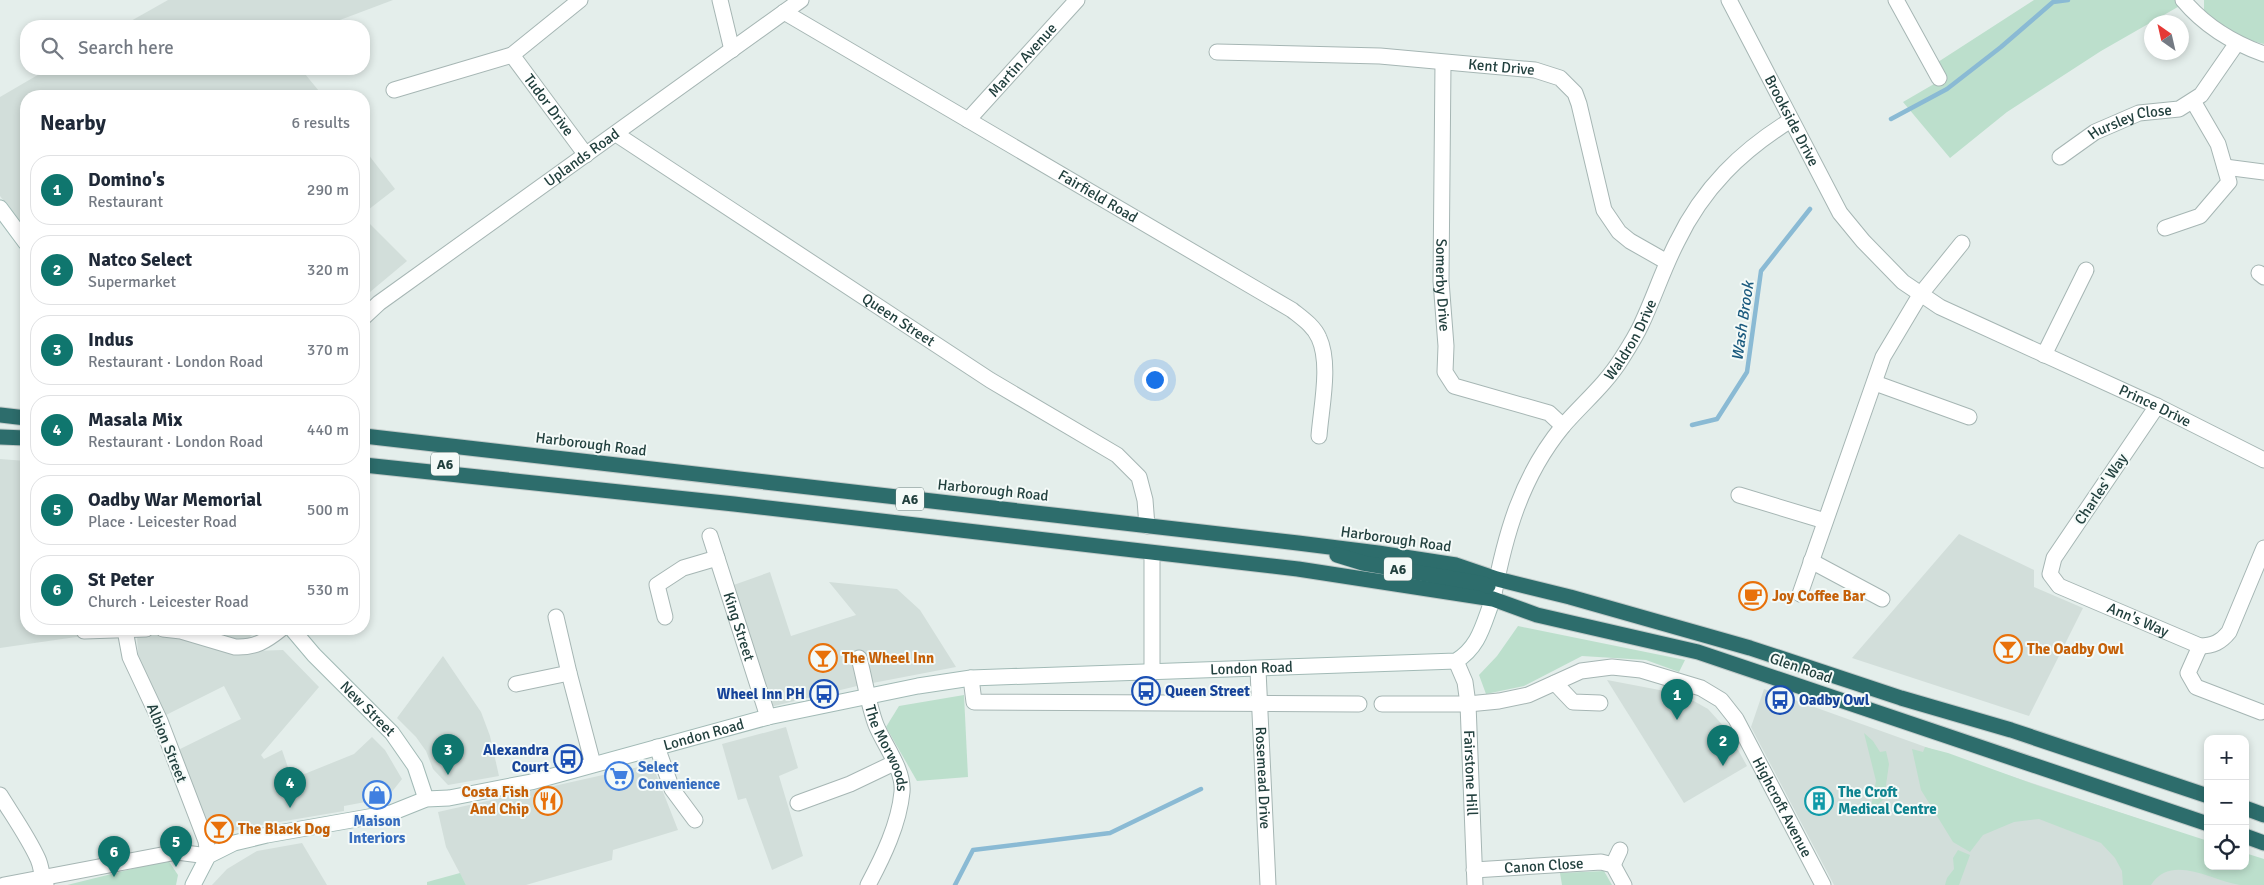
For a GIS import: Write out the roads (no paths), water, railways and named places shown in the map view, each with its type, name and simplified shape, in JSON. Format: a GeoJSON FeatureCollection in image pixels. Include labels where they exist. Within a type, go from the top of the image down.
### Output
{"type":"FeatureCollection","features":[{"type":"Feature","properties":{"kind":"highway"},"geometry":{"type":"LineString","coordinates":[[0,406],[20,407]]}},
{"type":"Feature","properties":{"kind":"highway"},"geometry":{"type":"LineString","coordinates":[[0,416],[20,418]]}},
{"type":"Feature","properties":{"kind":"highway"},"geometry":{"type":"LineString","coordinates":[[0,437],[20,438]]}},
{"type":"Feature","properties":{"kind":"highway","name":"Harborough Road"},"geometry":{"type":"LineString","coordinates":[[370,437],[1378,553],[1456,565],[1495,588]]}},
{"type":"Feature","properties":{"kind":"highway","name":"A6"},"geometry":{"type":"LineString","coordinates":[[370,456],[450,465],[517,476],[523,481]]}},
{"type":"Feature","properties":{"kind":"highway","name":"A6"},"geometry":{"type":"LineString","coordinates":[[370,466],[523,481],[1298,569],[1495,588]]}},
{"type":"Feature","properties":{"kind":"highway","name":"Glen Road"},"geometry":{"type":"LineString","coordinates":[[1495,588],[1525,595],[1532,613],[1698,652],[2204,823]]}},
{"type":"Feature","properties":{"kind":"highway","name":"Glen Road"},"geometry":{"type":"LineString","coordinates":[[1495,588],[1570,597],[1750,648],[1859,685],[2011,730],[2204,795]]}},
{"type":"Feature","properties":{"kind":"highway"},"geometry":{"type":"LineString","coordinates":[[2249,809],[2264,814]]}},
{"type":"Feature","properties":{"kind":"highway"},"geometry":{"type":"LineString","coordinates":[[2249,837],[2264,842]]}},
{"type":"Feature","properties":{"kind":"street"},"geometry":{"type":"LineString","coordinates":[[394,90],[512,55],[580,0]]}},
{"type":"Feature","properties":{"kind":"street"},"geometry":{"type":"LineString","coordinates":[[720,0],[732,50]]}},
{"type":"Feature","properties":{"kind":"street","name":"Uplands Road"},"geometry":{"type":"LineString","coordinates":[[370,312],[801,0]]}},
{"type":"Feature","properties":{"kind":"street","name":"Martin Avenue"},"geometry":{"type":"LineString","coordinates":[[968,120],[1077,0]]}},
{"type":"Feature","properties":{"kind":"street","name":"Brookside Drive"},"geometry":{"type":"LineString","coordinates":[[1729,0],[1840,213],[1861,238]]}},
{"type":"Feature","properties":{"kind":"street"},"geometry":{"type":"LineString","coordinates":[[1896,0],[1939,78]]}},
{"type":"Feature","properties":{"kind":"street"},"geometry":{"type":"LineString","coordinates":[[2183,0],[2204,21],[2237,43],[2264,54]]}},
{"type":"Feature","properties":{"kind":"street","name":"Fairfield Road"},"geometry":{"type":"LineString","coordinates":[[784,12],[1292,310],[1309,323],[1319,338],[1325,362],[1319,436]]}},
{"type":"Feature","properties":{"kind":"street","name":"Hursley Close"},"geometry":{"type":"LineString","coordinates":[[2060,157],[2095,132],[2140,113],[2179,109],[2201,96],[2237,43]]}},
{"type":"Feature","properties":{"kind":"street","name":"Kent Drive"},"geometry":{"type":"LineString","coordinates":[[1217,52],[1380,56],[1535,70],[1560,78],[1568,85],[1579,104],[1604,210],[1619,232],[1630,241],[1667,262]]}},
{"type":"Feature","properties":{"kind":"street","name":"Tudor Drive"},"geometry":{"type":"LineString","coordinates":[[512,55],[586,155]]}},
{"type":"Feature","properties":{"kind":"street","name":"Somerby Drive"},"geometry":{"type":"LineString","coordinates":[[1444,63],[1441,281],[1446,346],[1445,372],[1454,386],[1549,413],[1563,426]]}},
{"type":"Feature","properties":{"kind":"street"},"geometry":{"type":"LineString","coordinates":[[2165,228],[2200,216],[2229,182],[2218,144],[2193,101]]}},
{"type":"Feature","properties":{"kind":"street","name":"Waldron Drive"},"geometry":{"type":"LineString","coordinates":[[1495,588],[1508,528],[1532,470],[1563,426],[1612,375],[1641,327],[1667,262],[1692,214],[1709,190],[1735,161],[1760,140],[1791,120]]}},
{"type":"Feature","properties":{"kind":"street","name":"Queen Street"},"geometry":{"type":"LineString","coordinates":[[616,134],[990,380],[1117,455],[1139,477],[1145,500],[1147,526]]}},
{"type":"Feature","properties":{"kind":"street"},"geometry":{"type":"LineString","coordinates":[[2224,167],[2264,172]]}},
{"type":"Feature","properties":{"kind":"street"},"geometry":{"type":"LineString","coordinates":[[0,208],[20,235]]}},
{"type":"Feature","properties":{"kind":"street","name":"Prince Drive"},"geometry":{"type":"LineString","coordinates":[[1861,238],[1885,264],[1920,295],[1940,307],[2157,406],[2264,460]]}},
{"type":"Feature","properties":{"kind":"street"},"geometry":{"type":"LineString","coordinates":[[1800,594],[1883,357],[1920,295],[1962,243]]}},
{"type":"Feature","properties":{"kind":"street"},"geometry":{"type":"LineString","coordinates":[[2044,355],[2086,270]]}},
{"type":"Feature","properties":{"kind":"street"},"geometry":{"type":"LineString","coordinates":[[1875,383],[1969,417]]}},
{"type":"Feature","properties":{"kind":"street","name":"Charles' Way"},"geometry":{"type":"LineString","coordinates":[[2050,574],[2054,558],[2157,406]]}},
{"type":"Feature","properties":{"kind":"street"},"geometry":{"type":"LineString","coordinates":[[1739,495],[1825,520]]}},
{"type":"Feature","properties":{"kind":"street","name":"King Street"},"geometry":{"type":"LineString","coordinates":[[710,536],[768,717]]}},
{"type":"Feature","properties":{"kind":"street"},"geometry":{"type":"LineString","coordinates":[[2261,712],[2196,686],[2188,673],[2200,646],[2216,644],[2230,632],[2264,548]]}},
{"type":"Feature","properties":{"kind":"street"},"geometry":{"type":"LineString","coordinates":[[1152,553],[1152,673]]}},
{"type":"Feature","properties":{"kind":"street"},"geometry":{"type":"LineString","coordinates":[[665,617],[657,585],[682,568],[717,558]]}},
{"type":"Feature","properties":{"kind":"street"},"geometry":{"type":"LineString","coordinates":[[1811,561],[1882,599]]}},
{"type":"Feature","properties":{"kind":"street","name":"Ann's Way"},"geometry":{"type":"LineString","coordinates":[[2050,574],[2059,586],[2200,646]]}},
{"type":"Feature","properties":{"kind":"street"},"geometry":{"type":"LineString","coordinates":[[1456,662],[1468,654],[1475,644],[1495,588]]}},
{"type":"Feature","properties":{"kind":"street"},"geometry":{"type":"LineString","coordinates":[[556,618],[593,764]]}},
{"type":"Feature","properties":{"kind":"street","name":"Albion Street"},"geometry":{"type":"LineString","coordinates":[[126,635],[130,657],[160,721],[206,841],[208,856]]}},
{"type":"Feature","properties":{"kind":"street"},"geometry":{"type":"LineString","coordinates":[[194,635],[236,647],[262,643],[273,635]]}},
{"type":"Feature","properties":{"kind":"street","name":"New Street"},"geometry":{"type":"LineString","coordinates":[[297,635],[314,655],[392,733],[415,766],[426,799]]}},
{"type":"Feature","properties":{"kind":"street","name":"The Morwoods"},"geometry":{"type":"LineString","coordinates":[[860,658],[876,724],[900,777],[902,791],[894,825],[882,859],[868,885]]}},
{"type":"Feature","properties":{"kind":"street","name":"London Road"},"geometry":{"type":"LineString","coordinates":[[208,856],[234,843],[268,834],[391,813],[426,799],[449,798],[488,792],[768,717],[869,696],[971,678],[1456,662]]}},
{"type":"Feature","properties":{"kind":"street","name":"Fairstone Hill"},"geometry":{"type":"LineString","coordinates":[[1456,662],[1466,682],[1468,704],[1475,877]]}},
{"type":"Feature","properties":{"kind":"street","name":"Highcroft Avenue"},"geometry":{"type":"LineString","coordinates":[[1555,683],[1590,669],[1612,667],[1640,670],[1701,688],[1721,700],[1736,719],[1822,885]]}},
{"type":"Feature","properties":{"kind":"street","name":"Rosemead Drive"},"geometry":{"type":"LineString","coordinates":[[1258,670],[1268,885]]}},
{"type":"Feature","properties":{"kind":"street"},"geometry":{"type":"LineString","coordinates":[[516,684],[569,673]]}},
{"type":"Feature","properties":{"kind":"street","name":"London Road"},"geometry":{"type":"LineString","coordinates":[[971,678],[974,702],[1359,704]]}},
{"type":"Feature","properties":{"kind":"street"},"geometry":{"type":"LineString","coordinates":[[1382,704],[1468,704],[1528,695],[1555,683],[1573,702],[1600,703]]}},
{"type":"Feature","properties":{"kind":"street"},"geometry":{"type":"LineString","coordinates":[[657,747],[672,789],[695,820]]}},
{"type":"Feature","properties":{"kind":"street"},"geometry":{"type":"LineString","coordinates":[[798,803],[850,784],[894,763]]}},
{"type":"Feature","properties":{"kind":"street"},"geometry":{"type":"LineString","coordinates":[[0,796],[28,840],[39,862],[44,881]]}},
{"type":"Feature","properties":{"kind":"street"},"geometry":{"type":"LineString","coordinates":[[1620,850],[1613,865],[1624,885]]}},
{"type":"Feature","properties":{"kind":"street"},"geometry":{"type":"LineString","coordinates":[[4,885],[44,881],[178,852],[208,856],[193,885]]}},
{"type":"Feature","properties":{"kind":"street","name":"Canon Close"},"geometry":{"type":"LineString","coordinates":[[1475,877],[1601,862],[1613,865]]}},
{"type":"Feature","properties":{"kind":"waterway","name":"Wash Brook"},"geometry":{"type":"LineString","coordinates":[[1891,119],[1947,89],[2001,47],[2053,2],[2068,0]]}},
{"type":"Feature","properties":{"kind":"waterway","name":"Wash Brook"},"geometry":{"type":"LineString","coordinates":[[1692,425],[1717,419],[1747,372],[1761,271],[1810,209]]}},
{"type":"Feature","properties":{"kind":"waterway"},"geometry":{"type":"LineString","coordinates":[[955,885],[973,850],[1110,833],[1201,789]]}},
{"type":"Feature","properties":{"kind":"place","name":"Joy Coffee Bar"},"geometry":{"type":"Point","coordinates":[1753,596]}},
{"type":"Feature","properties":{"kind":"place","name":"The Oadby Owl"},"geometry":{"type":"Point","coordinates":[2008,649]}},
{"type":"Feature","properties":{"kind":"place","name":"The Wheel Inn"},"geometry":{"type":"Point","coordinates":[823,658]}},
{"type":"Feature","properties":{"kind":"place","name":"Queen Street"},"geometry":{"type":"Point","coordinates":[1146,691]}},
{"type":"Feature","properties":{"kind":"place","name":"Wheel Inn PH"},"geometry":{"type":"Point","coordinates":[824,694]}},
{"type":"Feature","properties":{"kind":"place","name":"Oadby Owl"},"geometry":{"type":"Point","coordinates":[1780,700]}},
{"type":"Feature","properties":{"kind":"place","name":"Domino's"},"geometry":{"type":"Point","coordinates":[1677,720]}},
{"type":"Feature","properties":{"kind":"place","name":"Alexandra Court"},"geometry":{"type":"Point","coordinates":[568,759]}},
{"type":"Feature","properties":{"kind":"place","name":"Natco Select"},"geometry":{"type":"Point","coordinates":[1723,766]}},
{"type":"Feature","properties":{"kind":"place","name":"Indus"},"geometry":{"type":"Point","coordinates":[448,775]}},
{"type":"Feature","properties":{"kind":"place","name":"Select Convenience"},"geometry":{"type":"Point","coordinates":[619,776]}},
{"type":"Feature","properties":{"kind":"place","name":"Maison Interiors"},"geometry":{"type":"Point","coordinates":[377,795]}},
{"type":"Feature","properties":{"kind":"place","name":"Costa Fish And Chip"},"geometry":{"type":"Point","coordinates":[548,801]}},
{"type":"Feature","properties":{"kind":"place","name":"The Croft Medical Centre"},"geometry":{"type":"Point","coordinates":[1819,801]}},
{"type":"Feature","properties":{"kind":"place","name":"Masala Mix"},"geometry":{"type":"Point","coordinates":[290,808]}},
{"type":"Feature","properties":{"kind":"place","name":"The Black Dog"},"geometry":{"type":"Point","coordinates":[219,829]}},
{"type":"Feature","properties":{"kind":"place","name":"Oadby War Memorial"},"geometry":{"type":"Point","coordinates":[176,867]}},
{"type":"Feature","properties":{"kind":"place","name":"St Peter"},"geometry":{"type":"Point","coordinates":[114,877]}}]}
